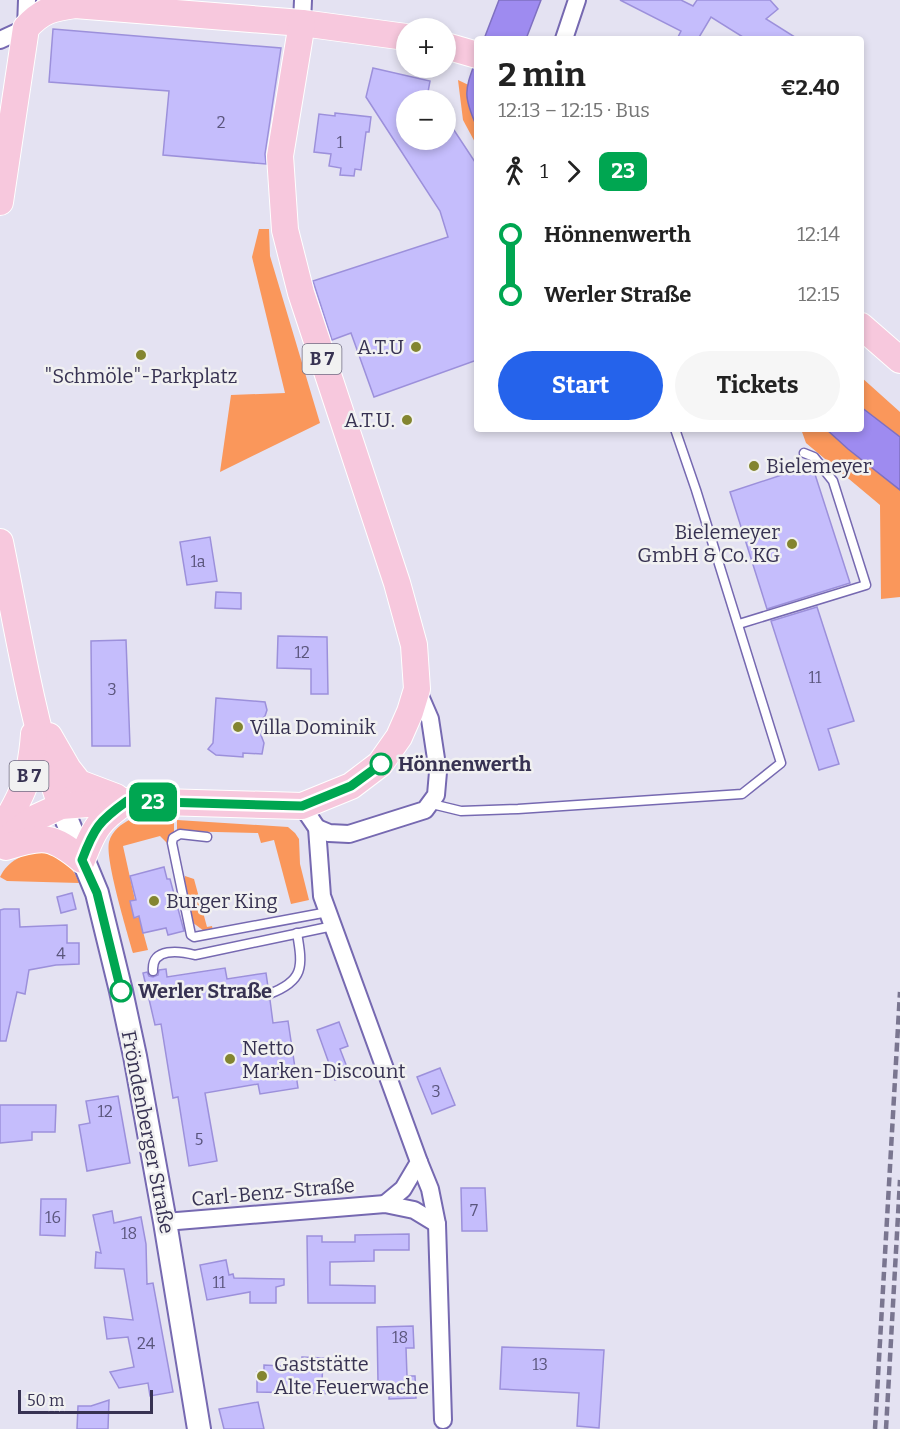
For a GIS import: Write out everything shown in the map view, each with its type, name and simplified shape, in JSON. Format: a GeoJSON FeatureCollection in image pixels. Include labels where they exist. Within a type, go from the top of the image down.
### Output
{"type":"FeatureCollection","features":[{"type":"Feature","properties":{"kind":"main road"},"geometry":{"type":"LineString","coordinates":[[0,202],[26,28],[36,17],[54,8],[73,2],[302,11],[396,34]]}},
{"type":"Feature","properties":{"kind":"main road","name":"B 7"},"geometry":{"type":"LineString","coordinates":[[0,844],[33,819],[61,806],[127,801],[302,806],[351,786],[381,764],[399,737],[410,712],[417,689],[414,645],[397,583],[301,293],[285,230],[280,156],[302,11]]}},
{"type":"Feature","properties":{"kind":"main road"},"geometry":{"type":"LineString","coordinates":[[456,49],[474,54]]}},
{"type":"Feature","properties":{"kind":"main road"},"geometry":{"type":"LineString","coordinates":[[864,329],[900,360]]}},
{"type":"Feature","properties":{"kind":"main road"},"geometry":{"type":"LineString","coordinates":[[0,542],[35,713],[61,806]]}},
{"type":"Feature","properties":{"kind":"main road"},"geometry":{"type":"LineString","coordinates":[[35,713],[68,769],[80,783],[127,801]]}},
{"type":"Feature","properties":{"kind":"main road","name":"B 7"},"geometry":{"type":"LineString","coordinates":[[0,832],[13,812],[28,777],[32,762],[35,713]]}},
{"type":"Feature","properties":{"kind":"main road"},"geometry":{"type":"LineString","coordinates":[[0,849],[43,837],[59,842],[82,860],[90,838],[100,822],[127,801]]}},
{"type":"Feature","properties":{"kind":"main road","name":"Fröndenberger Straße"},"geometry":{"type":"LineString","coordinates":[[61,806],[97,893],[121,991],[165,1222],[199,1429]]}},
{"type":"Feature","properties":{"kind":"street"},"geometry":{"type":"LineString","coordinates":[[0,39],[26,28],[27,0]]}},
{"type":"Feature","properties":{"kind":"street"},"geometry":{"type":"LineString","coordinates":[[565,36],[577,0]]}},
{"type":"Feature","properties":{"kind":"street"},"geometry":{"type":"LineString","coordinates":[[317,828],[329,833],[349,834],[425,810],[432,804],[438,784],[430,719],[417,689]]}},
{"type":"Feature","properties":{"kind":"street"},"geometry":{"type":"LineString","coordinates":[[302,806],[317,828],[322,896],[430,1189],[437,1224],[443,1420]]}},
{"type":"Feature","properties":{"kind":"street"},"geometry":{"type":"LineString","coordinates":[[384,1204],[403,1189],[419,1162]]}},
{"type":"Feature","properties":{"kind":"street","name":"Carl-Benz-Straße"},"geometry":{"type":"LineString","coordinates":[[165,1222],[384,1204],[414,1210],[437,1224]]}},
{"type":"Feature","properties":{"kind":"lane"},"geometry":{"type":"LineString","coordinates":[[432,804],[461,811],[742,794],[782,764],[676,432]]}},
{"type":"Feature","properties":{"kind":"lane"},"geometry":{"type":"LineString","coordinates":[[739,624],[866,585],[833,481],[814,457],[804,453]]}},
{"type":"Feature","properties":{"kind":"lane"},"geometry":{"type":"LineString","coordinates":[[207,837],[180,834],[173,838],[172,843],[191,934],[194,937],[331,919]]}},
{"type":"Feature","properties":{"kind":"lane"},"geometry":{"type":"LineString","coordinates":[[153,971],[152,964],[156,958],[173,950],[195,955],[297,933],[331,919]]}},
{"type":"Feature","properties":{"kind":"lane"},"geometry":{"type":"LineString","coordinates":[[269,994],[290,985],[298,976],[300,951],[297,933]]}},
{"type":"Feature","properties":{"kind":"shaded area"},"geometry":{"type":"Polygon","coordinates":[[[499,0],[541,0],[527,36],[485,36],[499,0]]]}},
{"type":"Feature","properties":{"kind":"shaded area"},"geometry":{"type":"Polygon","coordinates":[[[474,66],[474,120],[467,99],[474,66]]]}},
{"type":"Feature","properties":{"kind":"shaded area"},"geometry":{"type":"Polygon","coordinates":[[[458,80],[474,88],[474,140],[463,120],[458,80]]]}},
{"type":"Feature","properties":{"kind":"shaded area"},"geometry":{"type":"Polygon","coordinates":[[[259,229],[269,229],[270,256],[320,423],[220,472],[231,395],[285,393],[252,257],[259,229]]]}},
{"type":"Feature","properties":{"kind":"shaded area"},"geometry":{"type":"Polygon","coordinates":[[[864,380],[900,412],[900,597],[881,599],[880,505],[806,443],[802,432],[864,432],[864,380]]]}},
{"type":"Feature","properties":{"kind":"shaded area"},"geometry":{"type":"Polygon","coordinates":[[[864,409],[900,437],[900,490],[829,432],[864,432],[864,409]]]}},
{"type":"Feature","properties":{"kind":"shaded area"},"geometry":{"type":"Polygon","coordinates":[[[131,819],[174,820],[174,832],[168,844],[160,836],[123,846],[135,900],[130,901],[134,918],[139,917],[148,950],[133,953],[117,896],[109,851],[112,834],[131,819]]]}},
{"type":"Feature","properties":{"kind":"shaded area"},"geometry":{"type":"Polygon","coordinates":[[[177,820],[288,827],[299,839],[300,864],[309,900],[291,904],[274,840],[261,843],[258,833],[177,831],[177,820]]]}},
{"type":"Feature","properties":{"kind":"shaded area"},"geometry":{"type":"Polygon","coordinates":[[[42,850],[65,862],[79,883],[7,881],[0,877],[7,866],[17,859],[42,850]]]}},
{"type":"Feature","properties":{"kind":"shaded area"},"geometry":{"type":"Polygon","coordinates":[[[185,876],[194,879],[207,927],[212,926],[213,931],[204,931],[192,922],[184,886],[185,876]]]}},
{"type":"Feature","properties":{"kind":"building"},"geometry":{"type":"Polygon","coordinates":[[[620,0],[681,0],[693,6],[697,0],[770,0],[778,9],[766,19],[793,36],[741,36],[711,17],[700,36],[678,36],[681,31],[620,0]]]}},
{"type":"Feature","properties":{"kind":"building"},"geometry":{"type":"Polygon","coordinates":[[[53,29],[281,48],[265,154],[266,164],[163,155],[169,91],[49,82],[53,29]]]}},
{"type":"Feature","properties":{"kind":"building"},"geometry":{"type":"Polygon","coordinates":[[[373,68],[396,73],[396,78],[417,78],[430,81],[428,90],[396,90],[396,143],[366,97],[373,68]]]}},
{"type":"Feature","properties":{"kind":"building"},"geometry":{"type":"Polygon","coordinates":[[[335,113],[371,117],[369,132],[366,132],[361,170],[355,169],[354,176],[340,175],[341,168],[329,166],[331,154],[314,152],[319,114],[335,116],[335,113]]]}},
{"type":"Feature","properties":{"kind":"building"},"geometry":{"type":"Polygon","coordinates":[[[456,133],[474,160],[474,361],[374,397],[351,333],[332,340],[313,281],[448,237],[440,211],[400,150],[456,150],[456,133]]]}},
{"type":"Feature","properties":{"kind":"building","name":"Bielemeyer GmbH & Co. KG"},"geometry":{"type":"Polygon","coordinates":[[[812,465],[850,583],[767,609],[730,492],[812,465]]]}},
{"type":"Feature","properties":{"kind":"building"},"geometry":{"type":"Polygon","coordinates":[[[210,537],[217,581],[187,585],[180,542],[210,537]]]}},
{"type":"Feature","properties":{"kind":"building"},"geometry":{"type":"Polygon","coordinates":[[[216,592],[241,593],[241,609],[215,608],[216,592]]]}},
{"type":"Feature","properties":{"kind":"building"},"geometry":{"type":"Polygon","coordinates":[[[817,607],[854,721],[828,729],[839,764],[819,770],[771,621],[817,607]]]}},
{"type":"Feature","properties":{"kind":"building"},"geometry":{"type":"Polygon","coordinates":[[[278,636],[327,637],[328,694],[311,694],[311,669],[277,668],[278,636]]]}},
{"type":"Feature","properties":{"kind":"building"},"geometry":{"type":"Polygon","coordinates":[[[126,640],[130,746],[92,746],[91,641],[126,640]]]}},
{"type":"Feature","properties":{"kind":"building","name":"Villa Dominik"},"geometry":{"type":"Polygon","coordinates":[[[216,698],[265,702],[267,710],[261,720],[261,735],[264,743],[262,754],[243,753],[243,757],[216,755],[208,749],[213,743],[216,698]]]}},
{"type":"Feature","properties":{"kind":"building","name":"Burger King"},"geometry":{"type":"Polygon","coordinates":[[[164,867],[167,879],[170,879],[184,931],[168,935],[166,928],[143,933],[139,916],[134,918],[130,901],[136,900],[130,876],[164,867]]]}},
{"type":"Feature","properties":{"kind":"building"},"geometry":{"type":"Polygon","coordinates":[[[72,893],[76,909],[61,913],[57,897],[72,893]]]}},
{"type":"Feature","properties":{"kind":"building"},"geometry":{"type":"Polygon","coordinates":[[[19,909],[20,927],[67,925],[67,943],[79,943],[79,964],[29,970],[25,994],[17,992],[6,1041],[0,1041],[0,910],[19,909]]]}},
{"type":"Feature","properties":{"kind":"building"},"geometry":{"type":"Polygon","coordinates":[[[225,968],[227,979],[266,973],[268,987],[263,996],[270,1000],[273,1023],[288,1021],[298,1088],[260,1094],[258,1084],[205,1093],[217,1161],[189,1166],[178,1097],[173,1098],[161,1024],[155,1025],[143,973],[147,972],[153,977],[158,975],[159,970],[166,969],[167,977],[225,968]]]}},
{"type":"Feature","properties":{"kind":"building"},"geometry":{"type":"Polygon","coordinates":[[[339,1022],[348,1046],[340,1049],[350,1075],[335,1080],[317,1030],[339,1022]]]}},
{"type":"Feature","properties":{"kind":"building"},"geometry":{"type":"Polygon","coordinates":[[[440,1068],[455,1105],[432,1114],[417,1077],[440,1068]]]}},
{"type":"Feature","properties":{"kind":"building"},"geometry":{"type":"Polygon","coordinates":[[[118,1096],[130,1163],[87,1171],[79,1125],[90,1123],[86,1101],[118,1096]]]}},
{"type":"Feature","properties":{"kind":"building"},"geometry":{"type":"Polygon","coordinates":[[[0,1105],[56,1105],[55,1132],[32,1132],[32,1140],[0,1143],[0,1105]]]}},
{"type":"Feature","properties":{"kind":"building"},"geometry":{"type":"Polygon","coordinates":[[[461,1188],[485,1188],[487,1231],[462,1231],[461,1188]]]}},
{"type":"Feature","properties":{"kind":"building"},"geometry":{"type":"Polygon","coordinates":[[[41,1199],[66,1199],[65,1236],[40,1235],[41,1199]]]}},
{"type":"Feature","properties":{"kind":"building"},"geometry":{"type":"Polygon","coordinates":[[[112,1211],[114,1223],[141,1217],[146,1244],[147,1284],[153,1283],[173,1392],[150,1396],[148,1383],[119,1388],[110,1372],[134,1367],[128,1337],[107,1339],[104,1317],[133,1320],[124,1269],[95,1268],[96,1252],[101,1253],[93,1215],[112,1211]]]}},
{"type":"Feature","properties":{"kind":"building"},"geometry":{"type":"Polygon","coordinates":[[[409,1234],[409,1250],[374,1250],[374,1261],[330,1262],[330,1285],[375,1286],[375,1303],[308,1303],[307,1236],[322,1236],[322,1242],[355,1242],[355,1235],[409,1234]]]}},
{"type":"Feature","properties":{"kind":"building"},"geometry":{"type":"Polygon","coordinates":[[[226,1260],[229,1275],[233,1274],[234,1278],[284,1279],[284,1285],[276,1287],[276,1303],[250,1303],[250,1292],[207,1300],[200,1265],[226,1260]]]}},
{"type":"Feature","properties":{"kind":"building"},"geometry":{"type":"Polygon","coordinates":[[[413,1326],[414,1348],[406,1348],[407,1376],[415,1376],[416,1398],[389,1399],[389,1391],[381,1391],[381,1381],[378,1381],[377,1327],[413,1326]]]}},
{"type":"Feature","properties":{"kind":"building"},"geometry":{"type":"Polygon","coordinates":[[[502,1347],[604,1350],[599,1428],[577,1426],[579,1393],[500,1389],[502,1347]]]}},
{"type":"Feature","properties":{"kind":"building"},"geometry":{"type":"Polygon","coordinates":[[[302,1357],[323,1358],[322,1382],[348,1394],[257,1392],[257,1372],[264,1373],[264,1365],[302,1367],[302,1357]]]}},
{"type":"Feature","properties":{"kind":"building"},"geometry":{"type":"Polygon","coordinates":[[[109,1400],[108,1429],[77,1429],[78,1406],[91,1406],[109,1400]]]}},
{"type":"Feature","properties":{"kind":"building"},"geometry":{"type":"Polygon","coordinates":[[[258,1402],[264,1429],[224,1429],[219,1409],[258,1402]]]}},
{"type":"Feature","properties":{"kind":"railway"},"geometry":{"type":"LineString","coordinates":[[875,1429],[900,992]]}},
{"type":"Feature","properties":{"kind":"railway"},"geometry":{"type":"LineString","coordinates":[[886,1429],[900,1180]]}},
{"type":"Feature","properties":{"kind":"bus line","name":"23"},"geometry":{"type":"LineString","coordinates":[[121,991],[97,893],[82,860],[94,830],[109,813],[127,801],[302,806],[351,786],[381,764]]}},
{"type":"Feature","properties":{"kind":"place","name":"A.T.U"},"geometry":{"type":"Point","coordinates":[416,347]}},
{"type":"Feature","properties":{"kind":"place","name":"\"Schmöle\"-Parkplatz"},"geometry":{"type":"Point","coordinates":[141,355]}},
{"type":"Feature","properties":{"kind":"place","name":"A.T.U."},"geometry":{"type":"Point","coordinates":[407,420]}},
{"type":"Feature","properties":{"kind":"place","name":"Bielemeyer"},"geometry":{"type":"Point","coordinates":[754,466]}},
{"type":"Feature","properties":{"kind":"place","name":"Bielemeyer GmbH & Co. KG"},"geometry":{"type":"Point","coordinates":[792,544]}},
{"type":"Feature","properties":{"kind":"place","name":"Villa Dominik"},"geometry":{"type":"Point","coordinates":[238,727]}},
{"type":"Feature","properties":{"kind":"place","name":"Hönnenwerth"},"geometry":{"type":"Point","coordinates":[381,764]}},
{"type":"Feature","properties":{"kind":"place","name":"Burger King"},"geometry":{"type":"Point","coordinates":[154,901]}},
{"type":"Feature","properties":{"kind":"place","name":"Werler Straße"},"geometry":{"type":"Point","coordinates":[121,991]}},
{"type":"Feature","properties":{"kind":"place","name":"Netto Marken-Discount"},"geometry":{"type":"Point","coordinates":[230,1059]}},
{"type":"Feature","properties":{"kind":"place","name":"Gaststätte Alte Feuerwache"},"geometry":{"type":"Point","coordinates":[262,1376]}}]}
